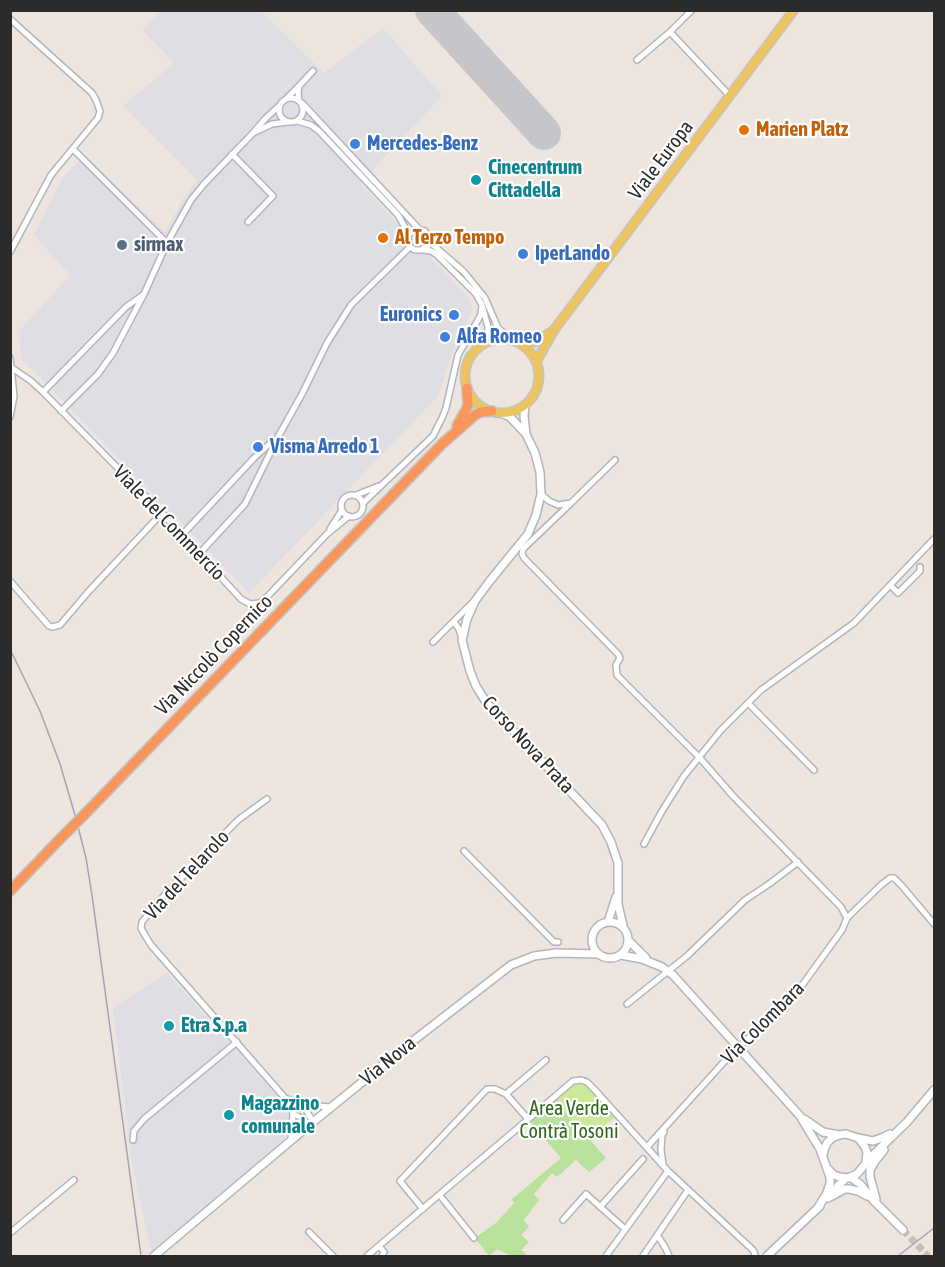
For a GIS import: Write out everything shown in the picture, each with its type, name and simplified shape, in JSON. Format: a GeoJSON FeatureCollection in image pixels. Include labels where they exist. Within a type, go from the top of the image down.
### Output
{"type":"FeatureCollection","features":[{"type":"Feature","properties":{"kind":"highway","name":"Via Niccolò Copernico"},"geometry":{"type":"LineString","coordinates":[[10,891],[442,444],[457,426],[466,410],[467,387]]}},
{"type":"Feature","properties":{"kind":"highway","name":"Via Niccolò Copernico"},"geometry":{"type":"LineString","coordinates":[[442,444],[475,415],[481,412],[496,412]]}},
{"type":"Feature","properties":{"kind":"main road","name":"Viale Europa"},"geometry":{"type":"LineString","coordinates":[[536,362],[554,330],[794,10]]}},
{"type":"Feature","properties":{"kind":"main road","name":"Viale Europa"},"geometry":{"type":"LineString","coordinates":[[524,346],[554,330]]}},
{"type":"Feature","properties":{"kind":"main road"},"geometry":{"type":"LineString","coordinates":[[462,640],[467,619],[475,601],[528,534],[541,494],[540,472],[535,453],[526,434],[510,417],[496,412],[476,402],[469,393],[465,378],[469,359],[482,345],[493,340],[512,340],[524,346],[533,356],[538,370],[538,385],[535,393],[525,405],[514,411],[496,412]]}},
{"type":"Feature","properties":{"kind":"main road"},"geometry":{"type":"LineString","coordinates":[[525,405],[526,434]]}},
{"type":"Feature","properties":{"kind":"main road","name":"Corso Nova Prata"},"geometry":{"type":"LineString","coordinates":[[462,640],[470,671],[486,702],[602,825],[618,863],[618,892],[623,926]]}},
{"type":"Feature","properties":{"kind":"main road","name":"Corso Nova Prata"},"geometry":{"type":"LineString","coordinates":[[608,921],[618,892]]}},
{"type":"Feature","properties":{"kind":"main road"},"geometry":{"type":"LineString","coordinates":[[598,954],[593,946],[592,935],[598,926],[608,921],[623,926]]}},
{"type":"Feature","properties":{"kind":"main road","name":"Via Nova"},"geometry":{"type":"LineString","coordinates":[[623,926],[629,941],[650,962]]}},
{"type":"Feature","properties":{"kind":"main road"},"geometry":{"type":"LineString","coordinates":[[578,954],[592,941]]}},
{"type":"Feature","properties":{"kind":"main road"},"geometry":{"type":"LineString","coordinates":[[621,955],[629,941]]}},
{"type":"Feature","properties":{"kind":"main road","name":"Via Nova"},"geometry":{"type":"LineString","coordinates":[[154,1257],[311,1123],[409,1044],[511,965],[534,956],[555,953],[598,954],[612,958],[621,955],[636,957],[668,971],[800,1116],[817,1142],[823,1157]]}},
{"type":"Feature","properties":{"kind":"main road"},"geometry":{"type":"LineString","coordinates":[[767,1257],[836,1188],[857,1174],[934,1090]]}},
{"type":"Feature","properties":{"kind":"main road","name":"Via Nova"},"geometry":{"type":"LineString","coordinates":[[800,1116],[823,1132],[839,1135]]}},
{"type":"Feature","properties":{"kind":"main road"},"geometry":{"type":"LineString","coordinates":[[817,1209],[830,1184],[823,1157],[824,1149],[832,1138],[846,1134],[873,1141],[891,1134],[907,1122]]}},
{"type":"Feature","properties":{"kind":"main road"},"geometry":{"type":"LineString","coordinates":[[875,1200],[870,1170],[874,1161],[898,1131]]}},
{"type":"Feature","properties":{"kind":"main road"},"geometry":{"type":"LineString","coordinates":[[858,1138],[867,1152],[864,1166],[867,1184],[875,1200]]}},
{"type":"Feature","properties":{"kind":"main road"},"geometry":{"type":"LineString","coordinates":[[826,1167],[834,1175],[860,1184],[903,1230]]}},
{"type":"Feature","properties":{"kind":"main road"},"geometry":{"type":"LineString","coordinates":[[828,1198],[849,1189],[875,1200]]}},
{"type":"Feature","properties":{"kind":"street"},"geometry":{"type":"LineString","coordinates":[[637,60],[692,10]]}},
{"type":"Feature","properties":{"kind":"street"},"geometry":{"type":"LineString","coordinates":[[10,19],[92,93],[100,111],[98,118],[51,175],[10,252]]}},
{"type":"Feature","properties":{"kind":"street"},"geometry":{"type":"LineString","coordinates":[[670,32],[730,96]]}},
{"type":"Feature","properties":{"kind":"street"},"geometry":{"type":"LineString","coordinates":[[61,411],[98,374],[113,353],[191,200],[265,119],[313,71]]}},
{"type":"Feature","properties":{"kind":"street"},"geometry":{"type":"LineString","coordinates":[[253,133],[272,124],[300,118],[304,111],[298,93],[299,86]]}},
{"type":"Feature","properties":{"kind":"street"},"geometry":{"type":"LineString","coordinates":[[287,98],[291,97],[300,102],[419,229],[427,233],[433,245],[463,271],[485,298],[498,328],[512,340]]}},
{"type":"Feature","properties":{"kind":"street"},"geometry":{"type":"LineString","coordinates":[[279,106],[279,114],[289,122]]}},
{"type":"Feature","properties":{"kind":"street"},"geometry":{"type":"LineString","coordinates":[[297,120],[319,131],[398,215],[404,223],[410,247],[415,250],[431,251],[476,294],[482,305],[488,327],[487,336],[482,345]]}},
{"type":"Feature","properties":{"kind":"street"},"geometry":{"type":"LineString","coordinates":[[72,149],[168,243]]}},
{"type":"Feature","properties":{"kind":"street"},"geometry":{"type":"LineString","coordinates":[[232,154],[273,196],[248,222]]}},
{"type":"Feature","properties":{"kind":"street"},"geometry":{"type":"LineString","coordinates":[[408,235],[413,230],[419,229]]}},
{"type":"Feature","properties":{"kind":"street"},"geometry":{"type":"LineString","coordinates":[[422,250],[428,246],[430,239]]}},
{"type":"Feature","properties":{"kind":"street"},"geometry":{"type":"LineString","coordinates":[[200,554],[245,504],[327,343],[351,305],[410,247]]}},
{"type":"Feature","properties":{"kind":"street"},"geometry":{"type":"LineString","coordinates":[[43,392],[126,307],[144,294]]}},
{"type":"Feature","properties":{"kind":"street","name":"Viale del Commercio"},"geometry":{"type":"LineString","coordinates":[[12,368],[43,392],[162,513],[241,599],[250,604],[260,603],[327,534],[349,516],[358,515],[363,510],[363,503],[433,436],[446,408],[458,355],[478,320],[482,305]]}},
{"type":"Feature","properties":{"kind":"street"},"geometry":{"type":"LineString","coordinates":[[10,358],[14,396],[10,417]]}},
{"type":"Feature","properties":{"kind":"street"},"geometry":{"type":"LineString","coordinates":[[182,535],[255,457],[278,437]]}},
{"type":"Feature","properties":{"kind":"street"},"geometry":{"type":"LineString","coordinates":[[615,460],[523,549],[524,558],[618,654],[620,658],[616,665],[617,675],[699,757],[733,796],[841,907],[848,918]]}},
{"type":"Feature","properties":{"kind":"street","name":"Viale del Commercio"},"geometry":{"type":"LineString","coordinates":[[327,534],[342,510],[342,503],[346,497],[384,484]]}},
{"type":"Feature","properties":{"kind":"street"},"geometry":{"type":"LineString","coordinates":[[541,494],[558,505],[572,503]]}},
{"type":"Feature","properties":{"kind":"street"},"geometry":{"type":"LineString","coordinates":[[356,495],[363,503]]}},
{"type":"Feature","properties":{"kind":"street"},"geometry":{"type":"LineString","coordinates":[[342,510],[349,516]]}},
{"type":"Feature","properties":{"kind":"street"},"geometry":{"type":"LineString","coordinates":[[10,581],[49,626],[60,625],[162,513]]}},
{"type":"Feature","properties":{"kind":"street"},"geometry":{"type":"LineString","coordinates":[[644,844],[684,776],[721,730],[760,690],[854,623],[934,539]]}},
{"type":"Feature","properties":{"kind":"street"},"geometry":{"type":"LineString","coordinates":[[891,586],[898,593],[920,571],[920,567]]}},
{"type":"Feature","properties":{"kind":"street"},"geometry":{"type":"LineString","coordinates":[[433,642],[475,601]]}},
{"type":"Feature","properties":{"kind":"street"},"geometry":{"type":"LineString","coordinates":[[454,622],[462,640]]}},
{"type":"Feature","properties":{"kind":"street"},"geometry":{"type":"LineString","coordinates":[[748,702],[814,770]]}},
{"type":"Feature","properties":{"kind":"street","name":"Via del Telarolo"},"geometry":{"type":"LineString","coordinates":[[267,799],[238,820],[158,902],[142,922],[141,928],[151,945],[285,1098],[293,1113]]}},
{"type":"Feature","properties":{"kind":"street"},"geometry":{"type":"LineString","coordinates":[[464,851],[554,942],[558,942]]}},
{"type":"Feature","properties":{"kind":"street"},"geometry":{"type":"LineString","coordinates":[[627,1004],[705,940],[745,900],[798,862]]}},
{"type":"Feature","properties":{"kind":"street","name":"Via Colombara"},"geometry":{"type":"LineString","coordinates":[[647,1147],[723,1063],[803,984],[842,930],[848,918],[890,878],[894,878],[902,886],[934,924]]}},
{"type":"Feature","properties":{"kind":"street"},"geometry":{"type":"LineString","coordinates":[[133,1140],[134,1131],[144,1119],[237,1042]]}},
{"type":"Feature","properties":{"kind":"street"},"geometry":{"type":"LineString","coordinates":[[506,1094],[546,1060]]}},
{"type":"Feature","properties":{"kind":"street"},"geometry":{"type":"LineString","coordinates":[[367,1257],[528,1119],[573,1082],[581,1080],[594,1089],[668,1171],[753,1250],[754,1255]]}},
{"type":"Feature","properties":{"kind":"street"},"geometry":{"type":"LineString","coordinates":[[423,1209],[400,1181],[487,1089],[495,1089],[506,1094],[528,1119]]}},
{"type":"Feature","properties":{"kind":"street"},"geometry":{"type":"LineString","coordinates":[[285,1098],[303,1105],[331,1107]]}},
{"type":"Feature","properties":{"kind":"street"},"geometry":{"type":"LineString","coordinates":[[303,1105],[311,1123]]}},
{"type":"Feature","properties":{"kind":"street"},"geometry":{"type":"LineString","coordinates":[[291,1140],[293,1113],[311,1123]]}},
{"type":"Feature","properties":{"kind":"street","name":"Via Colombara"},"geometry":{"type":"LineString","coordinates":[[663,1165],[661,1150],[663,1135],[670,1122]]}},
{"type":"Feature","properties":{"kind":"street"},"geometry":{"type":"LineString","coordinates":[[600,1207],[643,1159]]}},
{"type":"Feature","properties":{"kind":"street"},"geometry":{"type":"LineString","coordinates":[[606,1257],[668,1171]]}},
{"type":"Feature","properties":{"kind":"street"},"geometry":{"type":"LineString","coordinates":[[10,1233],[74,1180]]}},
{"type":"Feature","properties":{"kind":"street"},"geometry":{"type":"LineString","coordinates":[[643,1257],[688,1190]]}},
{"type":"Feature","properties":{"kind":"street"},"geometry":{"type":"LineString","coordinates":[[563,1220],[586,1194],[626,1229]]}},
{"type":"Feature","properties":{"kind":"street"},"geometry":{"type":"LineString","coordinates":[[442,1198],[474,1238]]}},
{"type":"Feature","properties":{"kind":"street"},"geometry":{"type":"LineString","coordinates":[[309,1232],[333,1257]]}},
{"type":"Feature","properties":{"kind":"street"},"geometry":{"type":"LineString","coordinates":[[657,1235],[669,1257]]}},
{"type":"Feature","properties":{"kind":"street"},"geometry":{"type":"LineString","coordinates":[[380,1246],[384,1252],[382,1257]]}},
{"type":"Feature","properties":{"kind":"shaded area"},"geometry":{"type":"Polygon","coordinates":[[[161,11],[261,11],[324,73],[383,28],[442,96],[360,183],[468,297],[473,311],[458,336],[438,396],[249,593],[21,358],[19,331],[70,275],[34,235],[62,178],[85,155],[165,232],[185,196],[197,180],[123,106],[174,63],[142,30],[161,11]]]}},
{"type":"Feature","properties":{"kind":"shaded area"},"geometry":{"type":"Polygon","coordinates":[[[167,973],[282,1101],[288,1110],[289,1132],[284,1140],[151,1252],[132,1163],[113,1008],[167,973]]]}},
{"type":"Feature","properties":{"kind":"green space","name":"Area Verde Contrà Tosoni"},"geometry":{"type":"Polygon","coordinates":[[[573,1081],[617,1115],[590,1140],[606,1158],[589,1172],[576,1160],[557,1177],[552,1173],[534,1194],[539,1200],[524,1220],[529,1227],[521,1235],[529,1242],[521,1250],[528,1256],[511,1256],[497,1249],[489,1256],[475,1238],[497,1222],[514,1203],[512,1199],[561,1158],[528,1119],[573,1081]]]}},
{"type":"Feature","properties":{"kind":"green space"},"geometry":{"type":"Polygon","coordinates":[[[573,1081],[586,1082],[617,1115],[590,1140],[552,1099],[573,1081]]]}},
{"type":"Feature","properties":{"kind":"runway"},"geometry":{"type":"LineString","coordinates":[[432,10],[544,133]]}},
{"type":"Feature","properties":{"kind":"tunnel"},"geometry":{"type":"LineString","coordinates":[[903,1230],[928,1256]]}},
{"type":"Feature","properties":{"kind":"railway"},"geometry":{"type":"LineString","coordinates":[[10,649],[40,711],[60,764],[86,858],[141,1256]]}},
{"type":"Feature","properties":{"kind":"railway"},"geometry":{"type":"LineString","coordinates":[[898,1256],[934,1228]]}},
{"type":"Feature","properties":{"kind":"place","name":"Marien Platz"},"geometry":{"type":"Point","coordinates":[744,130]}},
{"type":"Feature","properties":{"kind":"place","name":"Mercedes-Benz"},"geometry":{"type":"Point","coordinates":[355,144]}},
{"type":"Feature","properties":{"kind":"place","name":"Cinecentrum Cittadella"},"geometry":{"type":"Point","coordinates":[476,180]}},
{"type":"Feature","properties":{"kind":"place","name":"Al Terzo Tempo"},"geometry":{"type":"Point","coordinates":[383,238]}},
{"type":"Feature","properties":{"kind":"place","name":"sirmax"},"geometry":{"type":"Point","coordinates":[122,245]}},
{"type":"Feature","properties":{"kind":"place","name":"IperLando"},"geometry":{"type":"Point","coordinates":[523,254]}},
{"type":"Feature","properties":{"kind":"place","name":"Euronics"},"geometry":{"type":"Point","coordinates":[454,315]}},
{"type":"Feature","properties":{"kind":"place","name":"Alfa Romeo"},"geometry":{"type":"Point","coordinates":[445,337]}},
{"type":"Feature","properties":{"kind":"place","name":"Visma Arredo 1"},"geometry":{"type":"Point","coordinates":[258,447]}},
{"type":"Feature","properties":{"kind":"place","name":"Etra S.p.a"},"geometry":{"type":"Point","coordinates":[169,1026]}},
{"type":"Feature","properties":{"kind":"place","name":"Magazzino comunale"},"geometry":{"type":"Point","coordinates":[229,1115]}}]}
